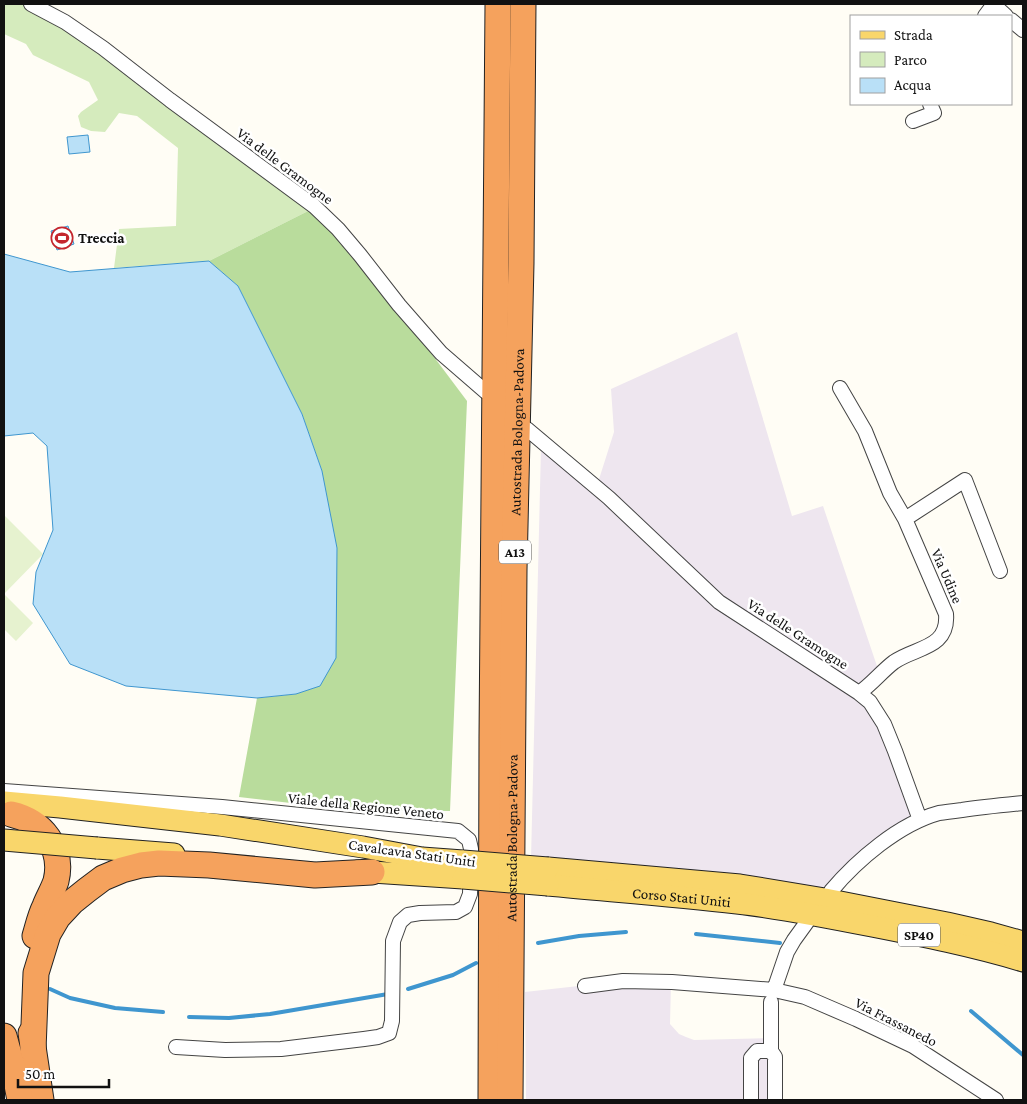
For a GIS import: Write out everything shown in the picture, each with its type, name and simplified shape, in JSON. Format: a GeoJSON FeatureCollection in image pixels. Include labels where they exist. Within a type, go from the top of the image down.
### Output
{"type":"FeatureCollection","features":[{"type":"Feature","properties":{"kind":"highway","name":"Autostrada Bologna-Padova"},"geometry":{"type":"LineString","coordinates":[[491,1100],[498,4]]}},
{"type":"Feature","properties":{"kind":"highway","name":"Autostrada Bologna-Padova"},"geometry":{"type":"LineString","coordinates":[[510,1100],[514,579],[521,263],[523,4]]}},
{"type":"Feature","properties":{"kind":"highway","name":"A13"},"geometry":{"type":"LineString","coordinates":[[479,1100],[479,923],[492,738]]}},
{"type":"Feature","properties":{"kind":"highway"},"geometry":{"type":"LineString","coordinates":[[6,805],[40,827],[50,841],[57,866],[55,882],[38,926],[30,968],[28,1000],[41,1100]]}},
{"type":"Feature","properties":{"kind":"highway"},"geometry":{"type":"LineString","coordinates":[[33,1050],[36,973],[48,934],[58,918],[72,902],[103,878],[141,865],[159,863],[209,865],[316,875],[372,872]]}},
{"type":"Feature","properties":{"kind":"highway"},"geometry":{"type":"LineString","coordinates":[[4,1036],[20,1100]]}},
{"type":"Feature","properties":{"kind":"main road","name":"Cavalcavia Stati Uniti"},"geometry":{"type":"LineString","coordinates":[[6,805],[60,807],[220,826],[363,847],[422,858],[463,870]]}},
{"type":"Feature","properties":{"kind":"main road"},"geometry":{"type":"LineString","coordinates":[[6,805],[128,827],[362,856],[422,858]]}},
{"type":"Feature","properties":{"kind":"main road","name":"Cavalcavia Stati Uniti"},"geometry":{"type":"LineString","coordinates":[[4,840],[372,872],[463,870],[548,877]]}},
{"type":"Feature","properties":{"kind":"main road","name":"Corso Stati Uniti"},"geometry":{"type":"LineString","coordinates":[[548,877],[641,893],[739,903],[819,907]]}},
{"type":"Feature","properties":{"kind":"main road","name":"SP40"},"geometry":{"type":"LineString","coordinates":[[819,907],[946,923],[1023,942]]}},
{"type":"Feature","properties":{"kind":"main road","name":"SP40"},"geometry":{"type":"LineString","coordinates":[[819,907],[1023,961]]}},
{"type":"Feature","properties":{"kind":"street","name":"Via delle Gramogne"},"geometry":{"type":"LineString","coordinates":[[31,4],[65,22],[103,48],[314,206],[343,235],[398,305],[441,353],[486,392]]}},
{"type":"Feature","properties":{"kind":"street"},"geometry":{"type":"LineString","coordinates":[[986,15],[994,4],[1005,15]]}},
{"type":"Feature","properties":{"kind":"street"},"geometry":{"type":"LineString","coordinates":[[1012,21],[1023,30]]}},
{"type":"Feature","properties":{"kind":"street"},"geometry":{"type":"LineString","coordinates":[[913,121],[934,113],[930,105]]}},
{"type":"Feature","properties":{"kind":"street","name":"Via Udine"},"geometry":{"type":"LineString","coordinates":[[840,388],[865,431],[890,493],[905,519],[946,614],[946,627],[938,640],[926,648],[896,661],[859,693]]}},
{"type":"Feature","properties":{"kind":"street","name":"Via delle Gramogne"},"geometry":{"type":"LineString","coordinates":[[527,430],[609,498],[720,602],[870,702],[884,724],[920,820]]}},
{"type":"Feature","properties":{"kind":"street"},"geometry":{"type":"LineString","coordinates":[[905,519],[965,480],[1000,571]]}},
{"type":"Feature","properties":{"kind":"street"},"geometry":{"type":"LineString","coordinates":[[775,1100],[775,1057],[771,1051],[773,996],[787,952],[819,907],[864,857],[920,820],[941,813],[1023,803]]}},
{"type":"Feature","properties":{"kind":"street","name":"Viale della Regione Veneto"},"geometry":{"type":"LineString","coordinates":[[6,805],[222,808],[458,831],[470,840],[472,849],[470,894],[465,907],[456,912],[408,915],[400,922],[393,941],[392,1021],[389,1033],[364,1040],[281,1049],[224,1050],[176,1047]]}},
{"type":"Feature","properties":{"kind":"street"},"geometry":{"type":"LineString","coordinates":[[585,986],[623,981],[672,982],[773,996]]}},
{"type":"Feature","properties":{"kind":"street","name":"Via Frassanedo"},"geometry":{"type":"LineString","coordinates":[[773,996],[805,997],[856,1018],[913,1046],[996,1100]]}},
{"type":"Feature","properties":{"kind":"street"},"geometry":{"type":"LineString","coordinates":[[751,1100],[751,1058],[757,1052],[771,1051]]}},
{"type":"Feature","properties":{"kind":"shaded area"},"geometry":{"type":"Polygon","coordinates":[[[737,332],[792,516],[823,506],[880,675],[859,692],[870,703],[920,820],[831,891],[531,859],[541,448],[594,495],[614,432],[611,389],[737,332]]]}},
{"type":"Feature","properties":{"kind":"shaded area"},"geometry":{"type":"Polygon","coordinates":[[[623,981],[671,982],[670,1024],[679,1034],[694,1040],[775,1038],[775,1100],[526,1100],[525,992],[623,981]]]}},
{"type":"Feature","properties":{"kind":"green space"},"geometry":{"type":"Polygon","coordinates":[[[4,4],[31,4],[314,208],[209,261],[114,268],[119,229],[176,226],[178,148],[137,116],[119,113],[105,132],[91,131],[81,127],[78,116],[98,100],[89,82],[33,55],[26,44],[4,34],[4,4]]]}},
{"type":"Feature","properties":{"kind":"green space"},"geometry":{"type":"Polygon","coordinates":[[[314,208],[359,257],[467,401],[450,811],[351,810],[239,797],[257,698],[296,694],[322,471],[302,414],[238,286],[209,261],[314,208]]]}},
{"type":"Feature","properties":{"kind":"green space"},"geometry":{"type":"Polygon","coordinates":[[[4,515],[43,554],[4,594],[4,515]]]}},
{"type":"Feature","properties":{"kind":"green space"},"geometry":{"type":"Polygon","coordinates":[[[4,594],[33,623],[16,641],[4,629],[4,594]]]}},
{"type":"Feature","properties":{"kind":"water"},"geometry":{"type":"Polygon","coordinates":[[[88,135],[90,152],[69,154],[67,137],[88,135]]]}},
{"type":"Feature","properties":{"kind":"water","name":"Treccia"},"geometry":{"type":"Polygon","coordinates":[[[68,226],[74,244],[57,250],[51,231],[68,226]]]}},
{"type":"Feature","properties":{"kind":"water"},"geometry":{"type":"Polygon","coordinates":[[[4,254],[70,272],[209,261],[238,286],[302,414],[322,471],[337,548],[336,658],[320,686],[296,694],[257,698],[126,686],[70,664],[33,604],[36,572],[53,530],[47,446],[33,433],[4,436],[4,254]]]}},
{"type":"Feature","properties":{"kind":"waterway"},"geometry":{"type":"LineString","coordinates":[[538,943],[579,936],[626,932]]}},
{"type":"Feature","properties":{"kind":"waterway"},"geometry":{"type":"LineString","coordinates":[[696,934],[780,943]]}},
{"type":"Feature","properties":{"kind":"waterway"},"geometry":{"type":"LineString","coordinates":[[408,989],[453,975],[476,963]]}},
{"type":"Feature","properties":{"kind":"waterway"},"geometry":{"type":"LineString","coordinates":[[50,989],[70,998],[115,1008],[163,1012]]}},
{"type":"Feature","properties":{"kind":"waterway"},"geometry":{"type":"LineString","coordinates":[[189,1017],[229,1018],[270,1014],[388,994]]}},
{"type":"Feature","properties":{"kind":"waterway"},"geometry":{"type":"LineString","coordinates":[[971,1011],[1023,1055]]}},
{"type":"Feature","properties":{"kind":"place","name":"Treccia"},"geometry":{"type":"Point","coordinates":[62,238]}}]}
